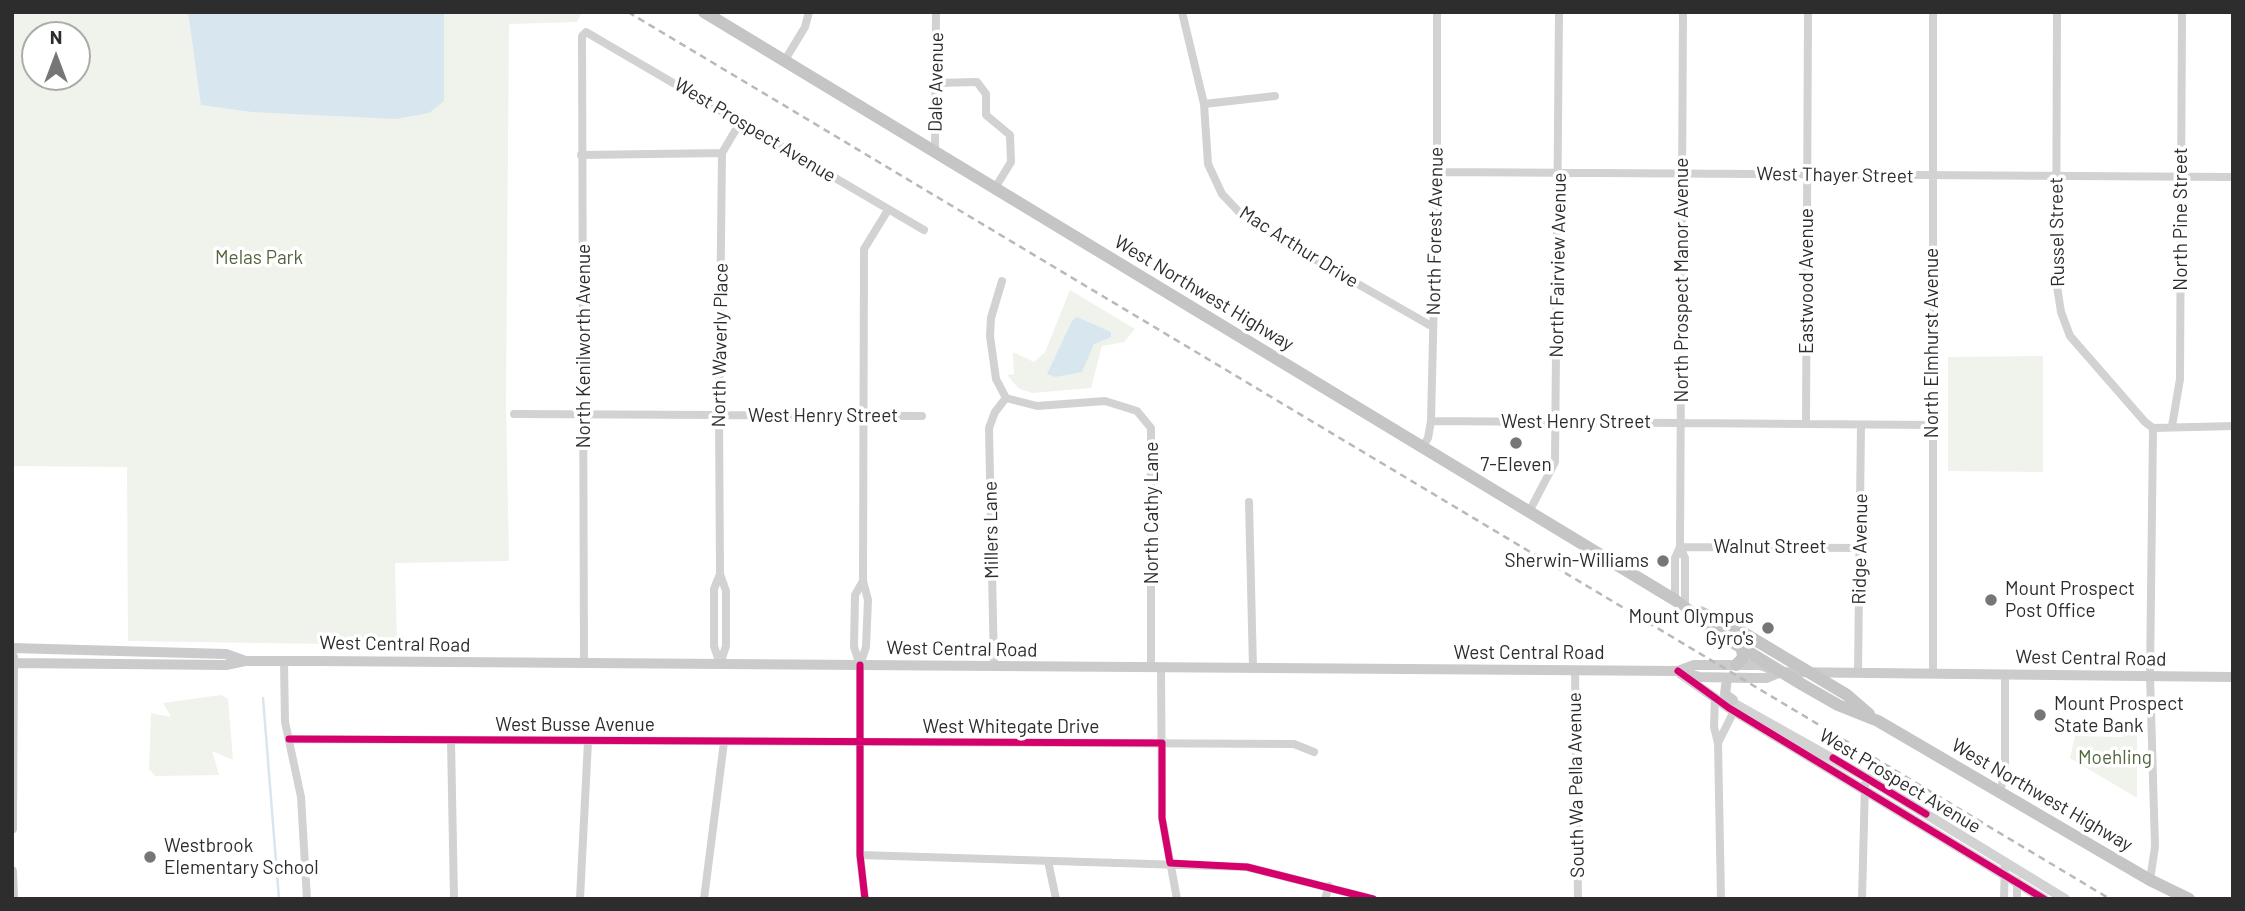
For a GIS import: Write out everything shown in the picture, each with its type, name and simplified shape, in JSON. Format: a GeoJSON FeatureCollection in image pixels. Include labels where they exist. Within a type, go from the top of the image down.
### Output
{"type":"FeatureCollection","features":[{"type":"Feature","properties":{"kind":"main road","name":"West Northwest Highway"},"geometry":{"type":"LineString","coordinates":[[704,12],[1680,603],[1742,648],[1838,705],[1878,721],[2150,880],[2189,899]]}},
{"type":"Feature","properties":{"kind":"main road","name":"West Northwest Highway"},"geometry":{"type":"LineString","coordinates":[[1680,603],[1732,626],[1847,695],[1878,721]]}},
{"type":"Feature","properties":{"kind":"main road","name":"West Central Road"},"geometry":{"type":"LineString","coordinates":[[12,648],[226,654],[246,661]]}},
{"type":"Feature","properties":{"kind":"main road"},"geometry":{"type":"LineString","coordinates":[[12,648],[12,829]]}},
{"type":"Feature","properties":{"kind":"main road"},"geometry":{"type":"LineString","coordinates":[[1736,665],[1743,658],[1742,648]]}},
{"type":"Feature","properties":{"kind":"main road","name":"West Central Road"},"geometry":{"type":"LineString","coordinates":[[13,663],[226,665],[246,661],[284,661],[1678,671],[1700,677],[1727,678],[1766,678],[1781,671]]}},
{"type":"Feature","properties":{"kind":"main road","name":"West Central Road"},"geometry":{"type":"LineString","coordinates":[[1678,671],[1694,665],[1759,665],[1781,671],[1808,672],[2233,677]]}},
{"type":"Feature","properties":{"kind":"main road"},"geometry":{"type":"LineString","coordinates":[[1727,678],[1725,694],[1733,706]]}},
{"type":"Feature","properties":{"kind":"main road"},"geometry":{"type":"LineString","coordinates":[[12,872],[13,899]]}},
{"type":"Feature","properties":{"kind":"street"},"geometry":{"type":"LineString","coordinates":[[785,60],[806,27],[809,12]]}},
{"type":"Feature","properties":{"kind":"street","name":"Dale Avenue"},"geometry":{"type":"LineString","coordinates":[[935,152],[936,12]]}},
{"type":"Feature","properties":{"kind":"street","name":"Mac Arthur Drive"},"geometry":{"type":"LineString","coordinates":[[1182,12],[1204,104],[1208,164],[1222,194],[1240,213],[1433,327]]}},
{"type":"Feature","properties":{"kind":"street","name":"North Forest Avenue"},"geometry":{"type":"LineString","coordinates":[[1422,448],[1428,438],[1431,421],[1437,172],[1437,12]]}},
{"type":"Feature","properties":{"kind":"street","name":"North Fairview Avenue"},"geometry":{"type":"LineString","coordinates":[[1529,512],[1553,468],[1556,422],[1559,12]]}},
{"type":"Feature","properties":{"kind":"street","name":"North Prospect Manor Avenue"},"geometry":{"type":"LineString","coordinates":[[1680,603],[1685,558],[1680,547],[1683,12]]}},
{"type":"Feature","properties":{"kind":"street","name":"Eastwood Avenue"},"geometry":{"type":"LineString","coordinates":[[1806,423],[1808,12]]}},
{"type":"Feature","properties":{"kind":"street","name":"North Elmhurst Avenue"},"geometry":{"type":"LineString","coordinates":[[1933,12],[1933,674]]}},
{"type":"Feature","properties":{"kind":"street","name":"Russel Street"},"geometry":{"type":"LineString","coordinates":[[2057,12],[2056,281],[2061,312],[2075,343],[2153,428]]}},
{"type":"Feature","properties":{"kind":"street","name":"North Pine Street"},"geometry":{"type":"LineString","coordinates":[[2172,426],[2180,379],[2182,12]]}},
{"type":"Feature","properties":{"kind":"street","name":"West Prospect Avenue"},"geometry":{"type":"LineString","coordinates":[[586,32],[924,230]]}},
{"type":"Feature","properties":{"kind":"street","name":"North Kenilworth Avenue"},"geometry":{"type":"LineString","coordinates":[[584,663],[584,183],[581,155],[582,39],[586,32]]}},
{"type":"Feature","properties":{"kind":"street"},"geometry":{"type":"LineString","coordinates":[[936,83],[977,82],[986,94],[986,115],[1010,135],[1011,162],[995,188]]}},
{"type":"Feature","properties":{"kind":"street"},"geometry":{"type":"LineString","coordinates":[[1204,104],[1275,96]]}},
{"type":"Feature","properties":{"kind":"street"},"geometry":{"type":"LineString","coordinates":[[581,155],[722,153],[741,121]]}},
{"type":"Feature","properties":{"kind":"street","name":"North Waverly Place"},"geometry":{"type":"LineString","coordinates":[[720,664],[714,646],[714,589],[720,575],[722,153]]}},
{"type":"Feature","properties":{"kind":"street","name":"West Thayer Street"},"geometry":{"type":"LineString","coordinates":[[1437,172],[2233,177]]}},
{"type":"Feature","properties":{"kind":"street"},"geometry":{"type":"LineString","coordinates":[[860,665],[866,647],[868,600],[863,581],[864,249],[888,210]]}},
{"type":"Feature","properties":{"kind":"street"},"geometry":{"type":"LineString","coordinates":[[1002,281],[991,318],[990,336],[996,379],[1006,398]]}},
{"type":"Feature","properties":{"kind":"street","name":"Millers Lane"},"geometry":{"type":"LineString","coordinates":[[994,667],[989,428],[995,412],[1006,398]]}},
{"type":"Feature","properties":{"kind":"street","name":"North Cathy Lane"},"geometry":{"type":"LineString","coordinates":[[1006,398],[1037,405],[1105,401],[1137,411],[1151,428],[1162,818],[1177,899]]}},
{"type":"Feature","properties":{"kind":"street","name":"West Henry Street"},"geometry":{"type":"LineString","coordinates":[[514,414],[922,416]]}},
{"type":"Feature","properties":{"kind":"street","name":"West Henry Street"},"geometry":{"type":"LineString","coordinates":[[1431,421],[1931,425]]}},
{"type":"Feature","properties":{"kind":"street","name":"Ridge Avenue"},"geometry":{"type":"LineString","coordinates":[[1858,672],[1861,425]]}},
{"type":"Feature","properties":{"kind":"street"},"geometry":{"type":"LineString","coordinates":[[2150,880],[2155,847],[2150,676],[2153,428],[2233,426]]}},
{"type":"Feature","properties":{"kind":"street"},"geometry":{"type":"LineString","coordinates":[[1249,502],[1253,668]]}},
{"type":"Feature","properties":{"kind":"street","name":"Walnut Street"},"geometry":{"type":"LineString","coordinates":[[1680,547],[1860,548]]}},
{"type":"Feature","properties":{"kind":"street"},"geometry":{"type":"LineString","coordinates":[[863,581],[855,595],[855,647],[860,665],[860,855],[865,899]]}},
{"type":"Feature","properties":{"kind":"street"},"geometry":{"type":"LineString","coordinates":[[284,661],[285,722],[301,797],[307,899]]}},
{"type":"Feature","properties":{"kind":"street","name":"South Wa Pella Avenue"},"geometry":{"type":"LineString","coordinates":[[1575,671],[1578,899]]}},
{"type":"Feature","properties":{"kind":"street","name":"West Prospect Avenue"},"geometry":{"type":"LineString","coordinates":[[1678,671],[1716,697],[1867,778],[2065,899]]}},
{"type":"Feature","properties":{"kind":"street"},"geometry":{"type":"LineString","coordinates":[[1999,792],[2006,775],[2004,674]]}},
{"type":"Feature","properties":{"kind":"street"},"geometry":{"type":"LineString","coordinates":[[1716,697],[1714,727],[1718,743],[1721,899]]}},
{"type":"Feature","properties":{"kind":"street"},"geometry":{"type":"LineString","coordinates":[[1718,743],[1733,706]]}},
{"type":"Feature","properties":{"kind":"street","name":"West Prospect Avenue"},"geometry":{"type":"LineString","coordinates":[[1733,706],[1863,790],[2044,899]]}},
{"type":"Feature","properties":{"kind":"street","name":"West Busse Avenue"},"geometry":{"type":"LineString","coordinates":[[289,739],[861,743]]}},
{"type":"Feature","properties":{"kind":"street"},"geometry":{"type":"LineString","coordinates":[[451,740],[454,899]]}},
{"type":"Feature","properties":{"kind":"street"},"geometry":{"type":"LineString","coordinates":[[580,899],[588,741]]}},
{"type":"Feature","properties":{"kind":"street"},"geometry":{"type":"LineString","coordinates":[[704,899],[724,742]]}},
{"type":"Feature","properties":{"kind":"street","name":"West Whitegate Drive"},"geometry":{"type":"LineString","coordinates":[[861,743],[1293,744],[1314,752]]}},
{"type":"Feature","properties":{"kind":"street"},"geometry":{"type":"LineString","coordinates":[[1862,899],[1863,790],[1867,778]]}},
{"type":"Feature","properties":{"kind":"street"},"geometry":{"type":"LineString","coordinates":[[860,855],[1247,867],[1373,899]]}},
{"type":"Feature","properties":{"kind":"street"},"geometry":{"type":"LineString","coordinates":[[1048,861],[1056,899]]}},
{"type":"Feature","properties":{"kind":"street"},"geometry":{"type":"LineString","coordinates":[[2004,899],[2005,862]]}},
{"type":"Feature","properties":{"kind":"street"},"geometry":{"type":"LineString","coordinates":[[2017,870],[2017,899]]}},
{"type":"Feature","properties":{"kind":"street"},"geometry":{"type":"LineString","coordinates":[[1325,899],[1329,886]]}},
{"type":"Feature","properties":{"kind":"green space","name":"Melas Park"},"geometry":{"type":"Polygon","coordinates":[[[12,12],[582,12],[577,22],[509,24],[506,402],[509,561],[395,563],[397,645],[128,641],[127,467],[12,466],[12,12]]]}},
{"type":"Feature","properties":{"kind":"green space"},"geometry":{"type":"Polygon","coordinates":[[[1070,290],[1135,329],[1124,342],[1102,346],[1091,388],[1032,393],[1018,388],[1007,375],[1014,374],[1013,352],[1034,362],[1045,352],[1070,290]]]}},
{"type":"Feature","properties":{"kind":"green space"},"geometry":{"type":"Polygon","coordinates":[[[2043,356],[2043,472],[1948,471],[1948,357],[2043,356]]]}},
{"type":"Feature","properties":{"kind":"green space"},"geometry":{"type":"Polygon","coordinates":[[[221,695],[228,699],[233,760],[212,751],[219,775],[155,776],[149,769],[151,713],[171,717],[163,703],[221,695]]]}},
{"type":"Feature","properties":{"kind":"green space","name":"Moehling"},"geometry":{"type":"Polygon","coordinates":[[[2124,723],[2137,725],[2137,798],[2070,758],[2075,736],[2123,737],[2124,723]]]}},
{"type":"Feature","properties":{"kind":"shaded area"},"geometry":{"type":"Polygon","coordinates":[[[188,12],[444,12],[444,101],[429,113],[396,119],[252,112],[201,105],[188,12]]]}},
{"type":"Feature","properties":{"kind":"shaded area"},"geometry":{"type":"Polygon","coordinates":[[[1077,317],[1111,332],[1111,337],[1094,344],[1082,372],[1055,377],[1047,374],[1072,321],[1077,317]]]}},
{"type":"Feature","properties":{"kind":"waterway"},"geometry":{"type":"LineString","coordinates":[[263,698],[279,899]]}},
{"type":"Feature","properties":{"kind":"railway"},"geometry":{"type":"LineString","coordinates":[[628,12],[2110,899]]}},
{"type":"Feature","properties":{"kind":"cycle path"},"geometry":{"type":"LineString","coordinates":[[860,665],[860,855],[865,899]]}},
{"type":"Feature","properties":{"kind":"cycle path"},"geometry":{"type":"LineString","coordinates":[[1678,671],[1729,708],[2044,899]]}},
{"type":"Feature","properties":{"kind":"cycle path"},"geometry":{"type":"LineString","coordinates":[[289,739],[1162,743],[1162,818],[1170,863],[1247,867],[1373,899]]}},
{"type":"Feature","properties":{"kind":"cycle path"},"geometry":{"type":"LineString","coordinates":[[1833,758],[1926,814]]}},
{"type":"Feature","properties":{"kind":"place","name":"7-Eleven"},"geometry":{"type":"Point","coordinates":[1516,443]}},
{"type":"Feature","properties":{"kind":"place","name":"Sherwin-Williams"},"geometry":{"type":"Point","coordinates":[1663,561]}},
{"type":"Feature","properties":{"kind":"place","name":"Mount Prospect Post Office"},"geometry":{"type":"Point","coordinates":[1991,600]}},
{"type":"Feature","properties":{"kind":"place","name":"Mount Olympus Gyro's"},"geometry":{"type":"Point","coordinates":[1768,628]}},
{"type":"Feature","properties":{"kind":"place","name":"Mount Prospect State Bank"},"geometry":{"type":"Point","coordinates":[2040,715]}},
{"type":"Feature","properties":{"kind":"place","name":"Westbrook Elementary School"},"geometry":{"type":"Point","coordinates":[150,857]}}]}
